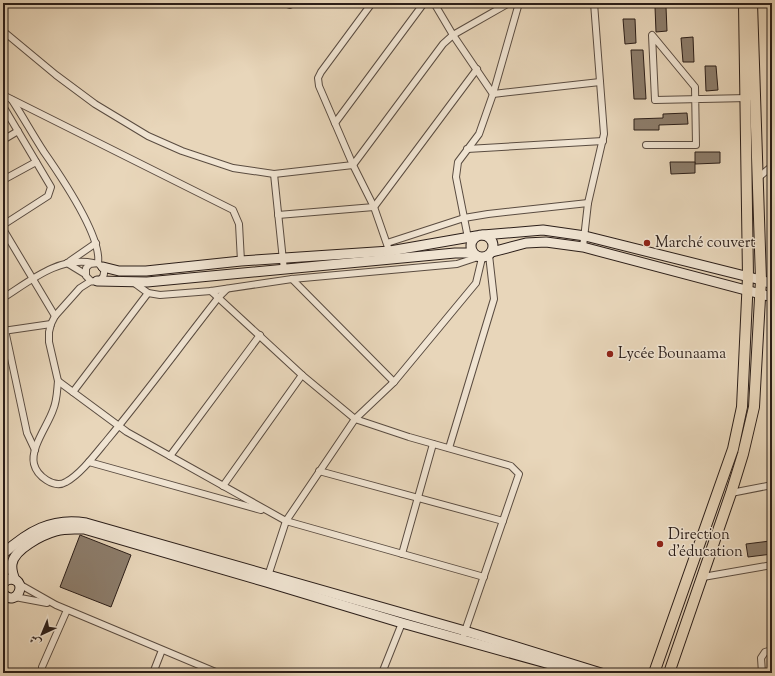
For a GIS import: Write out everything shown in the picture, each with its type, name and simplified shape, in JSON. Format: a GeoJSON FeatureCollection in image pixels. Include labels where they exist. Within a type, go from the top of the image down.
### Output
{"type":"FeatureCollection","features":[{"type":"Feature","properties":{"kind":"main road"},"geometry":{"type":"LineString","coordinates":[[668,673],[703,577],[731,493],[743,454],[754,408],[761,280],[758,178],[750,98],[744,3]]}},
{"type":"Feature","properties":{"kind":"main road"},"geometry":{"type":"LineString","coordinates":[[654,673],[733,449],[742,407],[748,277],[752,3]]}},
{"type":"Feature","properties":{"kind":"street"},"geometry":{"type":"LineString","coordinates":[[372,3],[318,78],[319,86],[353,165],[374,207],[389,251]]}},
{"type":"Feature","properties":{"kind":"street"},"geometry":{"type":"LineString","coordinates":[[335,123],[424,3]]}},
{"type":"Feature","properties":{"kind":"street"},"geometry":{"type":"LineString","coordinates":[[434,3],[453,35],[493,94]]}},
{"type":"Feature","properties":{"kind":"street"},"geometry":{"type":"LineString","coordinates":[[3,31],[56,75],[95,104],[148,136],[182,151],[233,168],[274,174],[353,165],[443,44],[453,35],[509,3]]}},
{"type":"Feature","properties":{"kind":"street"},"geometry":{"type":"LineString","coordinates":[[3,298],[55,267],[80,261],[98,264],[119,271],[136,272],[282,257],[389,251],[483,255],[493,249],[492,241],[490,238],[476,236],[464,218],[456,177],[458,162],[479,134],[493,94],[519,3]]}},
{"type":"Feature","properties":{"kind":"street"},"geometry":{"type":"LineString","coordinates":[[583,247],[588,203],[604,134],[594,3]]}},
{"type":"Feature","properties":{"kind":"street"},"geometry":{"type":"LineString","coordinates":[[646,145],[696,145],[696,99],[695,87],[652,35],[655,100],[696,99],[750,98]]}},
{"type":"Feature","properties":{"kind":"street"},"geometry":{"type":"LineString","coordinates":[[278,215],[374,207],[477,69]]}},
{"type":"Feature","properties":{"kind":"street"},"geometry":{"type":"LineString","coordinates":[[493,94],[600,82]]}},
{"type":"Feature","properties":{"kind":"street"},"geometry":{"type":"LineString","coordinates":[[3,95],[233,210],[239,224],[241,261]]}},
{"type":"Feature","properties":{"kind":"street"},"geometry":{"type":"LineString","coordinates":[[12,100],[72,194],[96,243],[99,254],[98,264],[104,276],[100,280],[94,281],[80,288]]}},
{"type":"Feature","properties":{"kind":"street"},"geometry":{"type":"LineString","coordinates":[[3,106],[50,184],[51,190],[45,197],[3,225]]}},
{"type":"Feature","properties":{"kind":"street"},"geometry":{"type":"LineString","coordinates":[[3,140],[18,131]]}},
{"type":"Feature","properties":{"kind":"street"},"geometry":{"type":"LineString","coordinates":[[467,149],[602,141]]}},
{"type":"Feature","properties":{"kind":"street"},"geometry":{"type":"LineString","coordinates":[[3,180],[36,162]]}},
{"type":"Feature","properties":{"kind":"street"},"geometry":{"type":"LineString","coordinates":[[758,178],[772,166]]}},
{"type":"Feature","properties":{"kind":"street"},"geometry":{"type":"LineString","coordinates":[[274,174],[284,270]]}},
{"type":"Feature","properties":{"kind":"street"},"geometry":{"type":"LineString","coordinates":[[389,251],[464,218],[588,203]]}},
{"type":"Feature","properties":{"kind":"street"},"geometry":{"type":"LineString","coordinates":[[3,229],[32,280],[55,316]]}},
{"type":"Feature","properties":{"kind":"street"},"geometry":{"type":"LineString","coordinates":[[67,263],[94,281],[133,282],[284,270],[476,236],[543,230],[585,236],[772,284]]}},
{"type":"Feature","properties":{"kind":"street"},"geometry":{"type":"LineString","coordinates":[[449,448],[494,299],[483,255],[470,246],[476,236]]}},
{"type":"Feature","properties":{"kind":"street"},"geometry":{"type":"LineString","coordinates":[[133,282],[148,293],[160,295],[211,291],[292,279],[457,264],[508,247],[533,242],[546,242],[583,247],[772,298]]}},
{"type":"Feature","properties":{"kind":"street"},"geometry":{"type":"LineString","coordinates":[[67,263],[96,243]]}},
{"type":"Feature","properties":{"kind":"street"},"geometry":{"type":"LineString","coordinates":[[267,579],[286,521],[319,471],[355,419],[394,382],[476,284],[483,255]]}},
{"type":"Feature","properties":{"kind":"street"},"geometry":{"type":"LineString","coordinates":[[98,264],[87,266],[86,275],[80,288],[55,316],[48,337],[58,381],[54,408],[34,450],[33,463],[38,472],[55,484],[65,483],[89,462],[119,426],[218,298],[227,289]]}},
{"type":"Feature","properties":{"kind":"street"},"geometry":{"type":"LineString","coordinates":[[292,279],[394,382]]}},
{"type":"Feature","properties":{"kind":"street"},"geometry":{"type":"LineString","coordinates":[[211,291],[302,375],[355,419],[433,444],[511,466],[519,474],[464,635]]}},
{"type":"Feature","properties":{"kind":"street"},"geometry":{"type":"LineString","coordinates":[[73,392],[148,293]]}},
{"type":"Feature","properties":{"kind":"street"},"geometry":{"type":"LineString","coordinates":[[34,450],[27,433],[4,331],[52,324]]}},
{"type":"Feature","properties":{"kind":"street"},"geometry":{"type":"LineString","coordinates":[[170,456],[260,335]]}},
{"type":"Feature","properties":{"kind":"street"},"geometry":{"type":"LineString","coordinates":[[223,486],[302,375]]}},
{"type":"Feature","properties":{"kind":"street"},"geometry":{"type":"LineString","coordinates":[[58,381],[126,432],[286,521],[484,577]]}},
{"type":"Feature","properties":{"kind":"street"},"geometry":{"type":"LineString","coordinates":[[402,554],[433,444]]}},
{"type":"Feature","properties":{"kind":"street"},"geometry":{"type":"LineString","coordinates":[[89,462],[270,512]]}},
{"type":"Feature","properties":{"kind":"street"},"geometry":{"type":"LineString","coordinates":[[319,471],[503,520]]}},
{"type":"Feature","properties":{"kind":"street"},"geometry":{"type":"LineString","coordinates":[[731,493],[772,485]]}},
{"type":"Feature","properties":{"kind":"street"},"geometry":{"type":"LineString","coordinates":[[12,562],[3,554],[25,536],[50,524],[75,521],[99,526],[402,623],[464,635],[578,673]]}},
{"type":"Feature","properties":{"kind":"street"},"geometry":{"type":"LineString","coordinates":[[8,598],[19,593],[20,590],[12,568],[12,562],[16,555],[40,537],[70,528],[84,529],[601,673]]}},
{"type":"Feature","properties":{"kind":"street"},"geometry":{"type":"LineString","coordinates":[[703,577],[772,565]]}},
{"type":"Feature","properties":{"kind":"street"},"geometry":{"type":"LineString","coordinates":[[3,583],[8,579],[17,582],[67,610],[218,673]]}},
{"type":"Feature","properties":{"kind":"street"},"geometry":{"type":"LineString","coordinates":[[8,598],[56,605]]}},
{"type":"Feature","properties":{"kind":"street"},"geometry":{"type":"LineString","coordinates":[[42,673],[42,667],[67,610]]}},
{"type":"Feature","properties":{"kind":"street"},"geometry":{"type":"LineString","coordinates":[[382,673],[402,623]]}},
{"type":"Feature","properties":{"kind":"street"},"geometry":{"type":"LineString","coordinates":[[153,673],[162,650]]}},
{"type":"Feature","properties":{"kind":"street"},"geometry":{"type":"LineString","coordinates":[[762,673],[761,658],[765,652],[772,650]]}},
{"type":"Feature","properties":{"kind":"building"},"geometry":{"type":"Polygon","coordinates":[[[655,7],[666,7],[667,31],[656,32],[655,7]]]}},
{"type":"Feature","properties":{"kind":"building"},"geometry":{"type":"Polygon","coordinates":[[[623,19],[635,19],[636,43],[625,44],[623,19]]]}},
{"type":"Feature","properties":{"kind":"building"},"geometry":{"type":"Polygon","coordinates":[[[693,37],[694,62],[683,62],[681,38],[693,37]]]}},
{"type":"Feature","properties":{"kind":"building"},"geometry":{"type":"Polygon","coordinates":[[[631,50],[643,50],[646,99],[634,99],[631,50]]]}},
{"type":"Feature","properties":{"kind":"building"},"geometry":{"type":"Polygon","coordinates":[[[705,66],[716,66],[718,90],[706,91],[705,66]]]}},
{"type":"Feature","properties":{"kind":"building"},"geometry":{"type":"Polygon","coordinates":[[[687,113],[688,124],[659,125],[659,130],[634,130],[634,119],[663,118],[663,114],[687,113]]]}},
{"type":"Feature","properties":{"kind":"building"},"geometry":{"type":"Polygon","coordinates":[[[695,152],[720,152],[720,163],[695,164],[695,152]]]}},
{"type":"Feature","properties":{"kind":"building"},"geometry":{"type":"Polygon","coordinates":[[[670,162],[695,162],[695,173],[671,174],[670,162]]]}},
{"type":"Feature","properties":{"kind":"building"},"geometry":{"type":"Polygon","coordinates":[[[80,535],[131,555],[111,607],[60,587],[80,535]]]}},
{"type":"Feature","properties":{"kind":"building"},"geometry":{"type":"Polygon","coordinates":[[[770,541],[772,554],[748,557],[746,544],[770,541]]]}},
{"type":"Feature","properties":{"kind":"place","name":"Marché couvert"},"geometry":{"type":"Point","coordinates":[647,243]}},
{"type":"Feature","properties":{"kind":"place","name":"Lycée Bounaama"},"geometry":{"type":"Point","coordinates":[610,354]}},
{"type":"Feature","properties":{"kind":"place","name":"Direction d'éducation"},"geometry":{"type":"Point","coordinates":[660,544]}}]}
